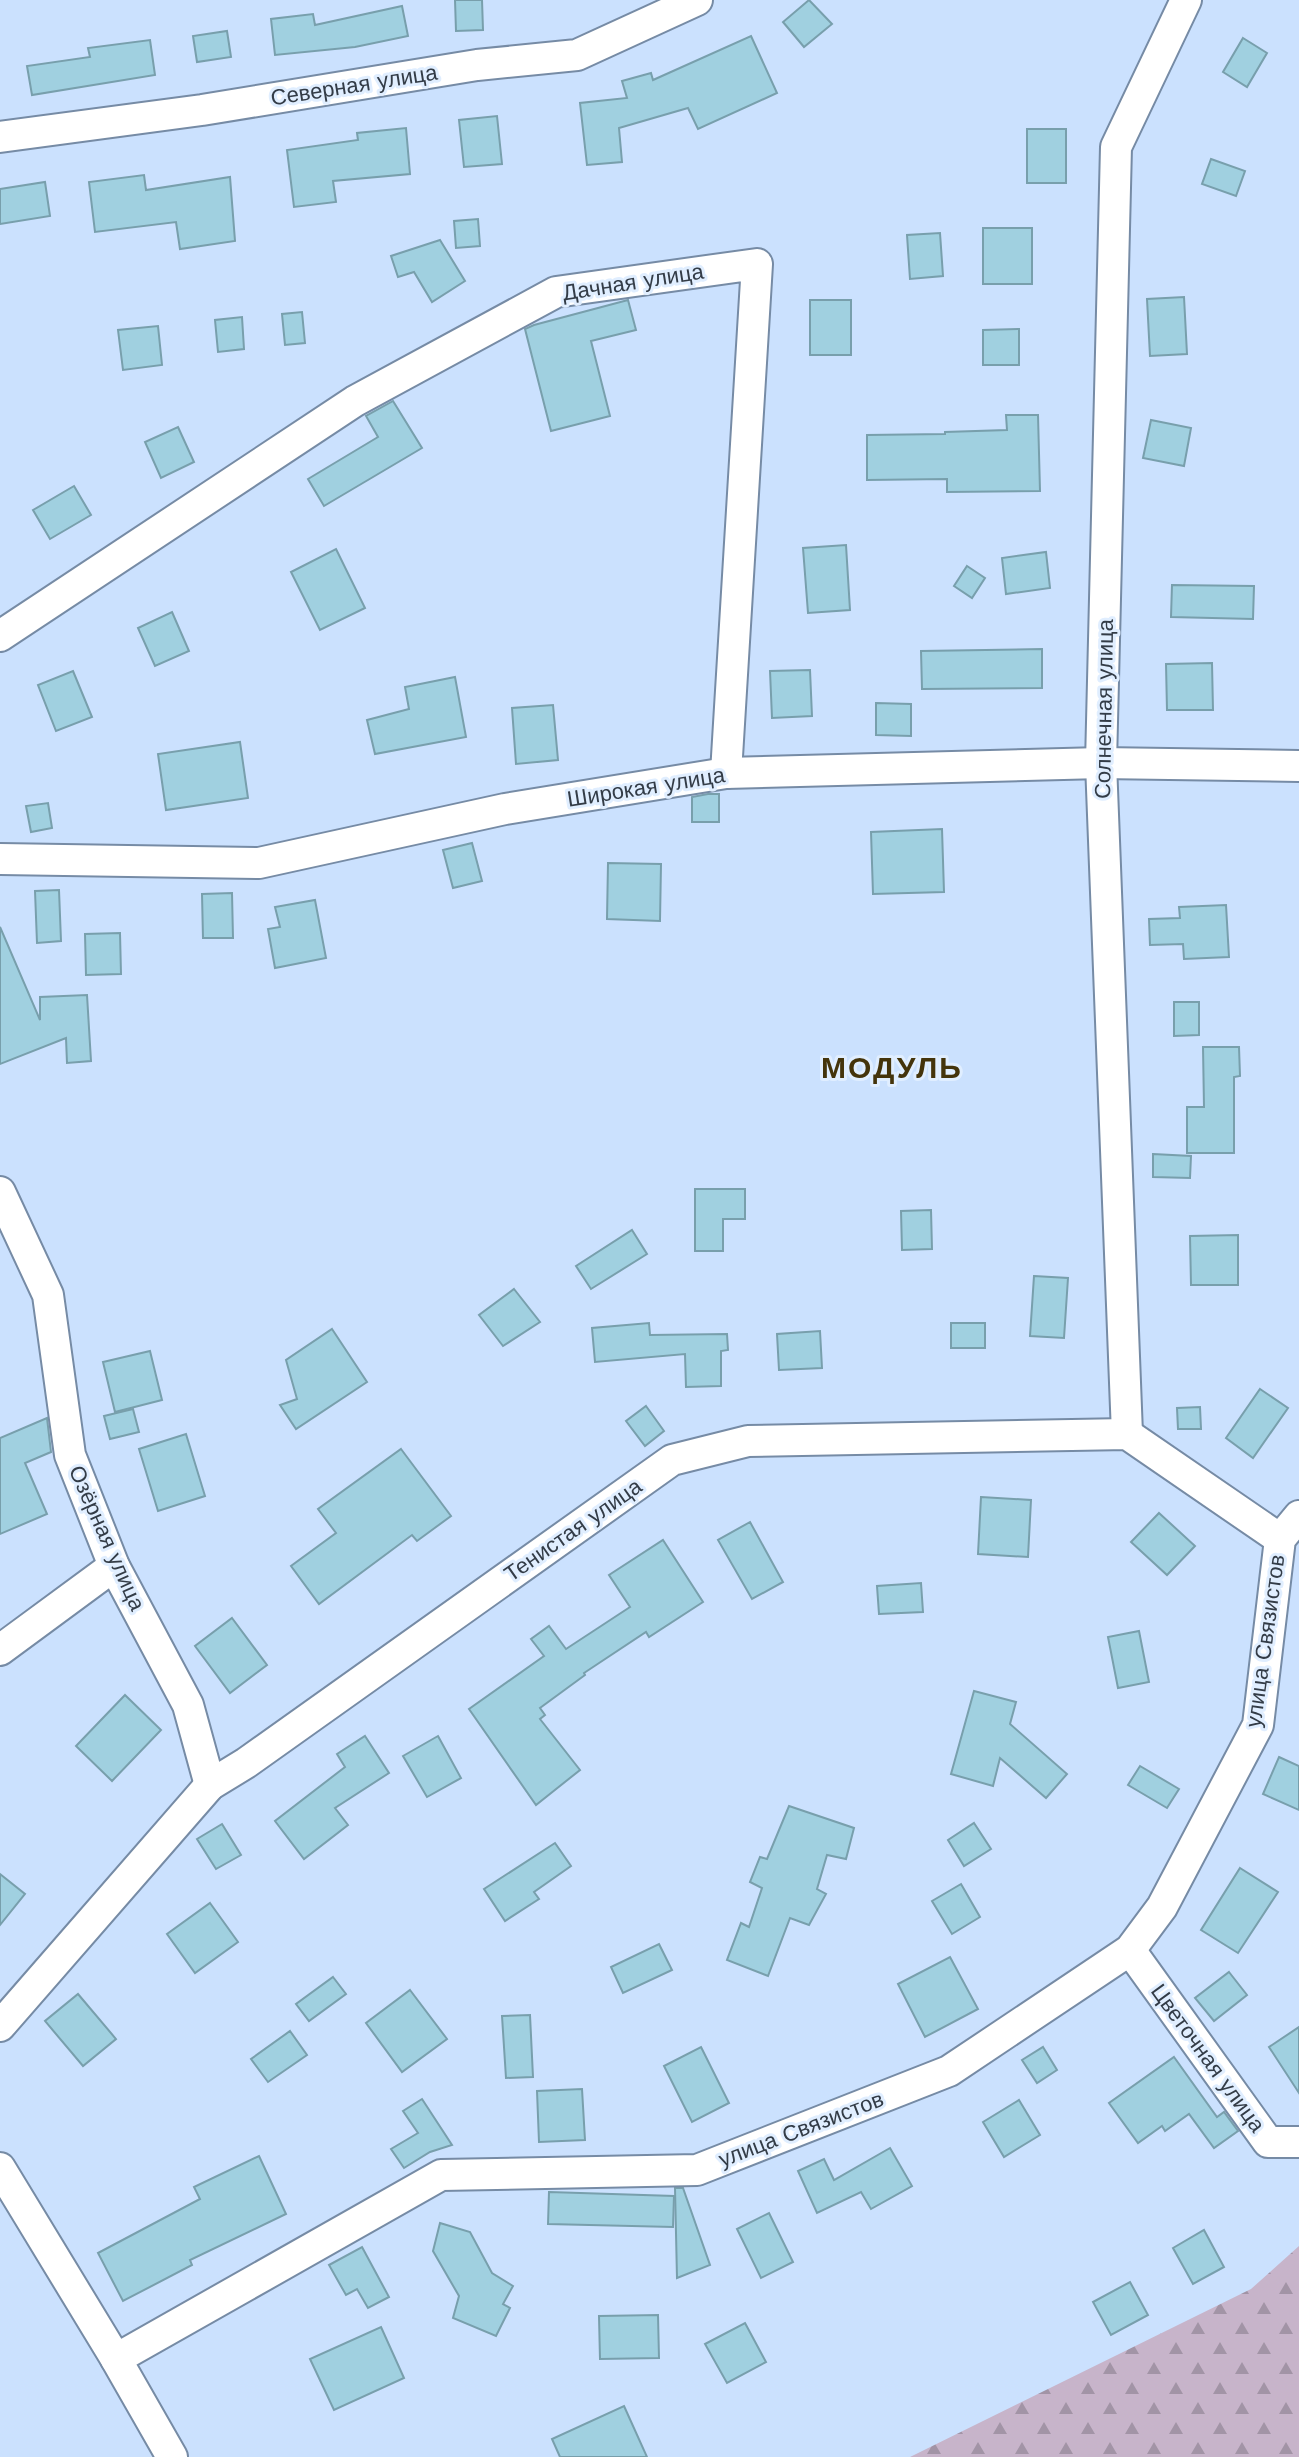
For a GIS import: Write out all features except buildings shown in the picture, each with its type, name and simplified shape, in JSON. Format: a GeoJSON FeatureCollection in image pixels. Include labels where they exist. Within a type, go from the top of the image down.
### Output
{"type":"FeatureCollection","features":[{"type":"Feature","properties":{"kind":"street","name":"Северная улица"},"geometry":{"type":"LineString","coordinates":[[0,137],[202,110],[477,65],[577,55],[697,0]]}},
{"type":"Feature","properties":{"kind":"street","name":"Солнечная улица"},"geometry":{"type":"LineString","coordinates":[[1127,1434],[1101,763],[1116,147],[1186,0]]}},
{"type":"Feature","properties":{"kind":"street","name":"Дачная улица"},"geometry":{"type":"LineString","coordinates":[[0,636],[355,401],[556,292],[757,264],[726,773]]}},
{"type":"Feature","properties":{"kind":"street","name":"Широкая улица"},"geometry":{"type":"LineString","coordinates":[[0,859],[259,863],[505,809],[726,773],[1101,763],[1299,766]]}},
{"type":"Feature","properties":{"kind":"street","name":"Озёрная улица"},"geometry":{"type":"LineString","coordinates":[[0,1192],[48,1295],[70,1455],[114,1566],[188,1705],[210,1785]]}},
{"type":"Feature","properties":{"kind":"street"},"geometry":{"type":"LineString","coordinates":[[1127,1434],[1289,1527]]}},
{"type":"Feature","properties":{"kind":"street","name":"Тенистая улица"},"geometry":{"type":"LineString","coordinates":[[0,2026],[210,1785],[246,1763],[672,1460],[748,1441],[1127,1434]]}},
{"type":"Feature","properties":{"kind":"street","name":"улица Связистов"},"geometry":{"type":"LineString","coordinates":[[116,2359],[441,2175],[697,2170],[949,2071],[1130,1950],[1162,1907],[1258,1725],[1289,1527]]}},
{"type":"Feature","properties":{"kind":"street"},"geometry":{"type":"LineString","coordinates":[[0,1650],[114,1566]]}},
{"type":"Feature","properties":{"kind":"street","name":"Цветочная улица"},"geometry":{"type":"LineString","coordinates":[[1130,1950],[1268,2142],[1299,2142]]}},
{"type":"Feature","properties":{"kind":"street"},"geometry":{"type":"LineString","coordinates":[[0,2168],[172,2457]]}},
{"type":"Feature","properties":{"kind":"green space"},"geometry":{"type":"Polygon","coordinates":[[[1299,2246],[1299,2457],[910,2457],[1251,2289],[1299,2246]]]}},
{"type":"Feature","properties":{"kind":"district","name":"МОДУЛЬ"},"geometry":{"type":"Point","coordinates":[892,1067]}}]}
